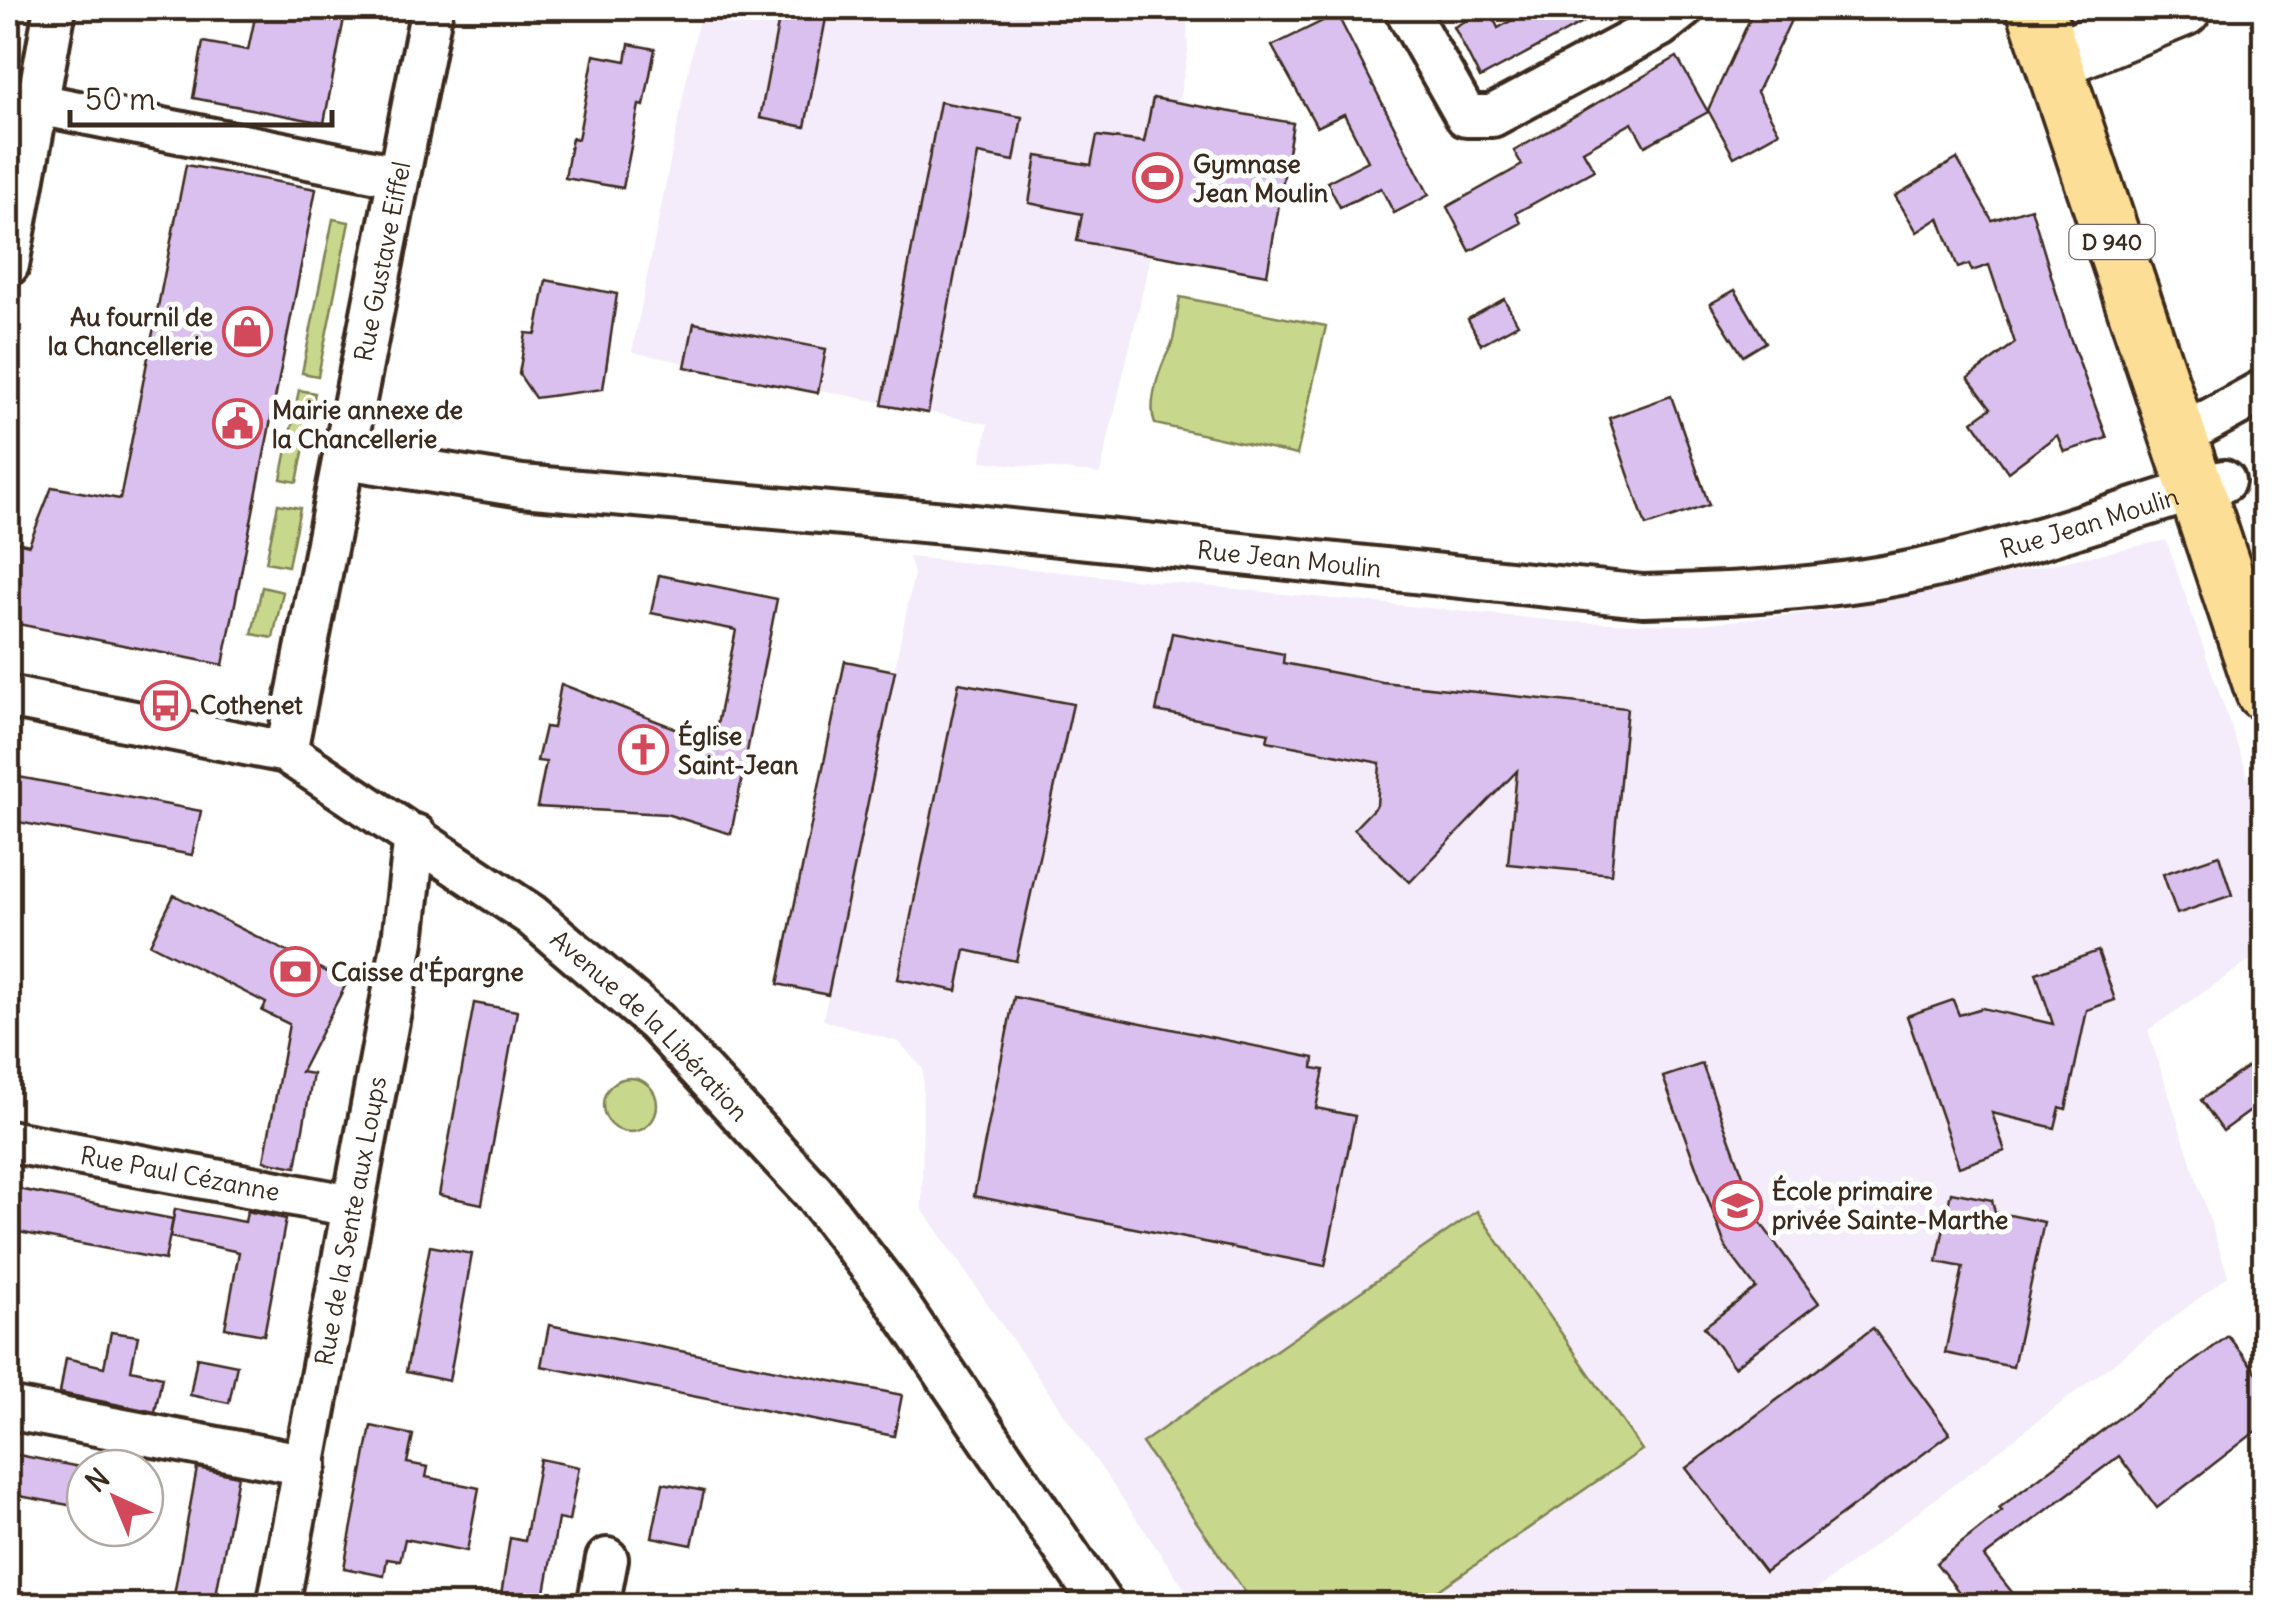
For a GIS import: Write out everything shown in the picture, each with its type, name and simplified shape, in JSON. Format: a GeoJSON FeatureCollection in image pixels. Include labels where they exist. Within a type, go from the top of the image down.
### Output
{"type":"FeatureCollection","features":[{"type":"Feature","properties":{"kind":"main road","name":"D 940"},"geometry":{"type":"LineString","coordinates":[[2035,8],[2067,39],[2209,486],[2264,692]]}},
{"type":"Feature","properties":{"kind":"main road"},"geometry":{"type":"LineString","coordinates":[[2067,39],[2183,8]]}},
{"type":"Feature","properties":{"kind":"main road","name":"D 940"},"geometry":{"type":"LineString","coordinates":[[2209,486],[2264,600]]}},
{"type":"Feature","properties":{"kind":"street"},"geometry":{"type":"LineString","coordinates":[[8,266],[22,101],[55,8]]}},
{"type":"Feature","properties":{"kind":"street","name":"Rue Gustave Eiffel"},"geometry":{"type":"LineString","coordinates":[[286,752],[432,8]]}},
{"type":"Feature","properties":{"kind":"street"},"geometry":{"type":"LineString","coordinates":[[1405,8],[1466,116],[1492,116],[1660,26],[1682,8]]}},
{"type":"Feature","properties":{"kind":"street"},"geometry":{"type":"LineString","coordinates":[[22,101],[398,176]]}},
{"type":"Feature","properties":{"kind":"street"},"geometry":{"type":"LineString","coordinates":[[2190,430],[2264,390]]}},
{"type":"Feature","properties":{"kind":"street","name":"Rue Jean Moulin"},"geometry":{"type":"LineString","coordinates":[[345,458],[522,486],[945,523],[1643,596],[1750,593],[1873,579],[2000,549],[2209,486]]}},
{"type":"Feature","properties":{"kind":"street","name":"Avenue de la Libération"},"geometry":{"type":"LineString","coordinates":[[8,697],[286,752],[531,915],[656,1022],[813,1192],[897,1302],[1102,1606]]}},
{"type":"Feature","properties":{"kind":"street","name":"Rue de la Sente aux Loups"},"geometry":{"type":"LineString","coordinates":[[278,1606],[403,941],[415,835]]}},
{"type":"Feature","properties":{"kind":"street","name":"Rue Paul Cézanne"},"geometry":{"type":"LineString","coordinates":[[8,1142],[352,1206]]}},
{"type":"Feature","properties":{"kind":"street"},"geometry":{"type":"LineString","coordinates":[[8,1408],[306,1464]]}},
{"type":"Feature","properties":{"kind":"street"},"geometry":{"type":"LineString","coordinates":[[598,1606],[607,1559]]}},
{"type":"Feature","properties":{"kind":"shaded area"},"geometry":{"type":"Polygon","coordinates":[[[701,8],[1187,8],[1188,52],[1147,273],[1100,474],[981,461],[988,424],[632,352],[701,8]]]}},
{"type":"Feature","properties":{"kind":"shaded area"},"geometry":{"type":"Polygon","coordinates":[[[2166,540],[2264,822],[2264,951],[2148,1030],[2228,1276],[1796,1605],[1196,1605],[922,1209],[923,1069],[899,1042],[823,1020],[914,574],[909,557],[1570,622],[1691,625],[1837,610],[2166,540]]]}},
{"type":"Feature","properties":{"kind":"green space"},"geometry":{"type":"Polygon","coordinates":[[[333,219],[349,222],[318,376],[302,373],[333,219]]]}},
{"type":"Feature","properties":{"kind":"green space"},"geometry":{"type":"Polygon","coordinates":[[[1180,297],[1326,326],[1297,455],[1155,424],[1154,396],[1173,339],[1180,297]]]}},
{"type":"Feature","properties":{"kind":"green space"},"geometry":{"type":"Polygon","coordinates":[[[299,390],[315,393],[297,482],[281,479],[299,390]]]}},
{"type":"Feature","properties":{"kind":"green space"},"geometry":{"type":"Polygon","coordinates":[[[278,504],[300,508],[288,566],[266,562],[278,504]]]}},
{"type":"Feature","properties":{"kind":"green space"},"geometry":{"type":"Polygon","coordinates":[[[262,587],[283,592],[273,638],[252,634],[262,587]]]}},
{"type":"Feature","properties":{"kind":"green space"},"geometry":{"type":"Polygon","coordinates":[[[630,1078],[649,1086],[657,1105],[649,1124],[630,1132],[611,1124],[603,1105],[611,1086],[630,1078]]]}},
{"type":"Feature","properties":{"kind":"green space"},"geometry":{"type":"Polygon","coordinates":[[[1477,1211],[1642,1450],[1417,1605],[1254,1605],[1142,1443],[1477,1211]]]}},
{"type":"Feature","properties":{"kind":"building"},"geometry":{"type":"Polygon","coordinates":[[[257,8],[346,8],[324,123],[193,98],[203,42],[248,50],[257,8]]]}},
{"type":"Feature","properties":{"kind":"building"},"geometry":{"type":"Polygon","coordinates":[[[781,8],[828,8],[805,127],[760,118],[781,8]]]}},
{"type":"Feature","properties":{"kind":"building"},"geometry":{"type":"Polygon","coordinates":[[[1534,8],[1610,8],[1480,78],[1454,27],[1489,9],[1498,28],[1534,8]]]}},
{"type":"Feature","properties":{"kind":"building"},"geometry":{"type":"Polygon","coordinates":[[[1755,8],[1791,20],[1757,92],[1779,132],[1734,157],[1708,110],[1755,8]]]}},
{"type":"Feature","properties":{"kind":"building"},"geometry":{"type":"Polygon","coordinates":[[[1337,14],[1429,195],[1394,213],[1381,188],[1340,207],[1327,182],[1368,161],[1344,114],[1317,127],[1272,46],[1337,14]]]}},
{"type":"Feature","properties":{"kind":"building"},"geometry":{"type":"Polygon","coordinates":[[[629,44],[655,49],[644,106],[639,105],[623,188],[565,178],[572,138],[578,139],[594,55],[626,61],[629,44]]]}},
{"type":"Feature","properties":{"kind":"building"},"geometry":{"type":"Polygon","coordinates":[[[1677,57],[1708,112],[1645,146],[1632,123],[1583,151],[1594,170],[1516,213],[1521,223],[1470,251],[1447,207],[1522,165],[1514,151],[1677,57]]]}},
{"type":"Feature","properties":{"kind":"building","name":"Gymnase Jean Moulin"},"geometry":{"type":"Polygon","coordinates":[[[1153,98],[1293,123],[1267,275],[1077,241],[1082,214],[1029,203],[1037,156],[1091,165],[1097,136],[1144,142],[1153,98]]]}},
{"type":"Feature","properties":{"kind":"building"},"geometry":{"type":"Polygon","coordinates":[[[940,102],[1022,117],[1014,161],[978,154],[928,413],[882,405],[940,102]]]}},
{"type":"Feature","properties":{"kind":"building"},"geometry":{"type":"Polygon","coordinates":[[[1957,159],[1992,220],[2031,208],[2069,335],[2107,438],[2064,452],[2057,435],[2008,472],[1973,421],[1991,408],[1968,378],[2015,343],[1989,265],[1972,271],[1969,264],[1958,268],[1939,218],[1917,232],[1895,196],[1957,159]]]}},
{"type":"Feature","properties":{"kind":"building"},"geometry":{"type":"Polygon","coordinates":[[[186,165],[316,189],[223,665],[8,622],[8,540],[29,545],[52,487],[120,499],[186,165]]]}},
{"type":"Feature","properties":{"kind":"building"},"geometry":{"type":"Polygon","coordinates":[[[546,280],[617,294],[603,389],[535,398],[519,374],[526,333],[536,334],[546,280]]]}},
{"type":"Feature","properties":{"kind":"building"},"geometry":{"type":"Polygon","coordinates":[[[1735,290],[1766,342],[1743,356],[1710,304],[1735,290]]]}},
{"type":"Feature","properties":{"kind":"building"},"geometry":{"type":"Polygon","coordinates":[[[1504,299],[1518,324],[1481,344],[1468,319],[1504,299]]]}},
{"type":"Feature","properties":{"kind":"building"},"geometry":{"type":"Polygon","coordinates":[[[694,323],[826,349],[818,393],[685,367],[694,323]]]}},
{"type":"Feature","properties":{"kind":"building"},"geometry":{"type":"Polygon","coordinates":[[[1671,396],[1709,505],[1646,526],[1609,418],[1671,396]]]}},
{"type":"Feature","properties":{"kind":"building","name":"Église Saint-Jean"},"geometry":{"type":"Polygon","coordinates":[[[659,575],[777,599],[731,834],[666,814],[537,807],[546,762],[537,761],[545,727],[553,728],[561,684],[682,731],[715,735],[736,630],[651,613],[659,575]]]}},
{"type":"Feature","properties":{"kind":"building"},"geometry":{"type":"Polygon","coordinates":[[[1172,633],[1284,654],[1283,663],[1382,682],[1627,708],[1611,874],[1508,864],[1517,771],[1410,882],[1354,829],[1377,805],[1380,763],[1267,741],[1269,733],[1156,711],[1172,633]]]}},
{"type":"Feature","properties":{"kind":"building"},"geometry":{"type":"Polygon","coordinates":[[[845,661],[895,671],[828,995],[778,984],[845,661]]]}},
{"type":"Feature","properties":{"kind":"building"},"geometry":{"type":"Polygon","coordinates":[[[959,683],[1073,704],[1016,961],[965,950],[957,991],[898,979],[959,683]]]}},
{"type":"Feature","properties":{"kind":"building"},"geometry":{"type":"Polygon","coordinates":[[[8,775],[201,811],[192,855],[8,820],[8,775]]]}},
{"type":"Feature","properties":{"kind":"building"},"geometry":{"type":"Polygon","coordinates":[[[2219,855],[2232,895],[2177,914],[2163,874],[2219,855]]]}},
{"type":"Feature","properties":{"kind":"building"},"geometry":{"type":"Polygon","coordinates":[[[174,895],[347,982],[301,1072],[313,1074],[296,1167],[264,1161],[289,1024],[262,1011],[266,1003],[150,944],[174,895]]]}},
{"type":"Feature","properties":{"kind":"building"},"geometry":{"type":"Polygon","coordinates":[[[2098,951],[2115,1000],[2087,1010],[2066,1109],[2060,1107],[2055,1128],[1992,1113],[2005,1151],[1959,1167],[1907,1016],[1953,1000],[1959,1015],[1982,1008],[2053,1024],[2036,973],[2098,951]]]}},
{"type":"Feature","properties":{"kind":"building"},"geometry":{"type":"Polygon","coordinates":[[[1014,997],[1314,1058],[1313,1068],[1324,1070],[1316,1108],[1355,1116],[1325,1266],[974,1196],[1014,997]]]}},
{"type":"Feature","properties":{"kind":"building"},"geometry":{"type":"Polygon","coordinates":[[[474,1003],[517,1011],[482,1204],[439,1195],[474,1003]]]}},
{"type":"Feature","properties":{"kind":"building"},"geometry":{"type":"Polygon","coordinates":[[[2264,1055],[2264,1101],[2223,1131],[2201,1100],[2264,1055]]]}},
{"type":"Feature","properties":{"kind":"building"},"geometry":{"type":"Polygon","coordinates":[[[1702,1064],[1760,1222],[1819,1303],[1734,1367],[1704,1327],[1756,1288],[1726,1248],[1663,1077],[1702,1064]]]}},
{"type":"Feature","properties":{"kind":"building"},"geometry":{"type":"Polygon","coordinates":[[[8,1187],[173,1219],[165,1260],[8,1230],[8,1187]]]}},
{"type":"Feature","properties":{"kind":"building"},"geometry":{"type":"Polygon","coordinates":[[[1951,1192],[1992,1200],[1995,1212],[2044,1222],[2013,1367],[1945,1353],[1963,1267],[1937,1262],[1951,1192]]]}},
{"type":"Feature","properties":{"kind":"building"},"geometry":{"type":"Polygon","coordinates":[[[175,1209],[245,1222],[247,1211],[286,1219],[264,1335],[225,1328],[239,1252],[170,1237],[175,1209]]]}},
{"type":"Feature","properties":{"kind":"building"},"geometry":{"type":"Polygon","coordinates":[[[430,1246],[472,1254],[449,1381],[406,1372],[430,1246]]]}},
{"type":"Feature","properties":{"kind":"building"},"geometry":{"type":"Polygon","coordinates":[[[549,1325],[902,1395],[894,1436],[541,1366],[549,1325]]]}},
{"type":"Feature","properties":{"kind":"building"},"geometry":{"type":"Polygon","coordinates":[[[1873,1328],[1950,1434],[1765,1572],[1686,1468],[1873,1328]]]}},
{"type":"Feature","properties":{"kind":"building"},"geometry":{"type":"Polygon","coordinates":[[[111,1332],[138,1336],[131,1370],[162,1377],[155,1412],[60,1393],[66,1358],[104,1367],[111,1332]]]}},
{"type":"Feature","properties":{"kind":"building"},"geometry":{"type":"Polygon","coordinates":[[[2228,1336],[2264,1382],[2264,1425],[2157,1508],[2119,1456],[1984,1557],[2023,1606],[1970,1606],[1936,1563],[2002,1511],[1999,1508],[2228,1336]]]}},
{"type":"Feature","properties":{"kind":"building"},"geometry":{"type":"Polygon","coordinates":[[[197,1357],[237,1365],[229,1403],[190,1395],[197,1357]]]}},
{"type":"Feature","properties":{"kind":"building"},"geometry":{"type":"Polygon","coordinates":[[[371,1426],[413,1435],[407,1463],[428,1467],[426,1477],[479,1488],[467,1551],[405,1539],[400,1561],[387,1559],[384,1576],[344,1568],[371,1426]]]}},
{"type":"Feature","properties":{"kind":"building"},"geometry":{"type":"Polygon","coordinates":[[[8,1453],[65,1464],[65,1504],[8,1494],[8,1453]]]}},
{"type":"Feature","properties":{"kind":"building"},"geometry":{"type":"Polygon","coordinates":[[[540,1459],[579,1467],[569,1521],[558,1519],[543,1604],[501,1596],[510,1538],[525,1541],[540,1459]]]}},
{"type":"Feature","properties":{"kind":"building"},"geometry":{"type":"Polygon","coordinates":[[[197,1468],[238,1476],[214,1606],[172,1606],[197,1468]]]}},
{"type":"Feature","properties":{"kind":"building"},"geometry":{"type":"Polygon","coordinates":[[[663,1483],[704,1491],[692,1545],[652,1537],[663,1483]]]}},
{"type":"Feature","properties":{"kind":"place","name":"Gymnase Jean Moulin"},"geometry":{"type":"Point","coordinates":[1158,178]}},
{"type":"Feature","properties":{"kind":"place","name":"Au fournil de la Chancellerie"},"geometry":{"type":"Point","coordinates":[248,331]}},
{"type":"Feature","properties":{"kind":"place","name":"Mairie annexe de la Chancellerie"},"geometry":{"type":"Point","coordinates":[237,424]}},
{"type":"Feature","properties":{"kind":"place","name":"Cothenet"},"geometry":{"type":"Point","coordinates":[165,705]}},
{"type":"Feature","properties":{"kind":"place","name":"Église Saint-Jean"},"geometry":{"type":"Point","coordinates":[643,750]}},
{"type":"Feature","properties":{"kind":"place","name":"Caisse d'Épargne"},"geometry":{"type":"Point","coordinates":[296,972]}},
{"type":"Feature","properties":{"kind":"place","name":"École primaire privée Sainte-Marthe"},"geometry":{"type":"Point","coordinates":[1737,1205]}}]}
